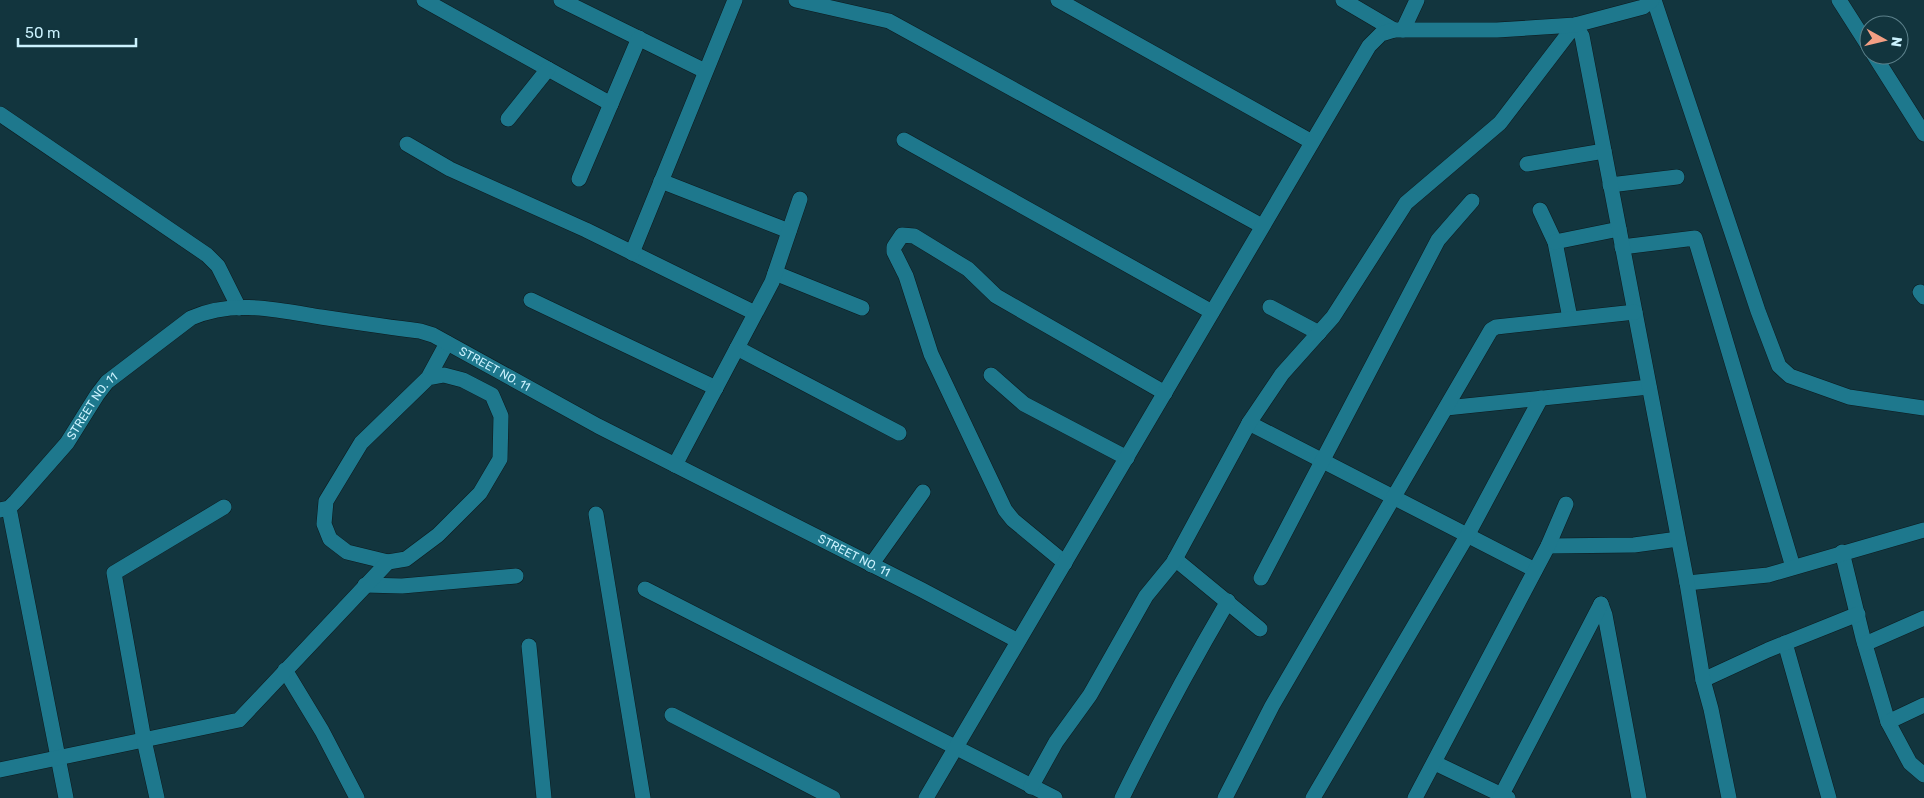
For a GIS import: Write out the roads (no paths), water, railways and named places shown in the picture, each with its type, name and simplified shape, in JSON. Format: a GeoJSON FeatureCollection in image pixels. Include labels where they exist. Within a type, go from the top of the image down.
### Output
{"type":"FeatureCollection","features":[{"type":"Feature","properties":{"kind":"street"},"geometry":{"type":"LineString","coordinates":[[424,0],[611,104]]}},
{"type":"Feature","properties":{"kind":"street"},"geometry":{"type":"LineString","coordinates":[[561,0],[706,71]]}},
{"type":"Feature","properties":{"kind":"street"},"geometry":{"type":"LineString","coordinates":[[632,253],[735,0]]}},
{"type":"Feature","properties":{"kind":"street"},"geometry":{"type":"LineString","coordinates":[[796,0],[889,21],[1262,226]]}},
{"type":"Feature","properties":{"kind":"street"},"geometry":{"type":"LineString","coordinates":[[1058,0],[1312,142]]}},
{"type":"Feature","properties":{"kind":"street"},"geometry":{"type":"LineString","coordinates":[[1343,0],[1398,30]]}},
{"type":"Feature","properties":{"kind":"street"},"geometry":{"type":"LineString","coordinates":[[1398,30],[1417,0]]}},
{"type":"Feature","properties":{"kind":"street"},"geometry":{"type":"LineString","coordinates":[[926,798],[1369,46],[1381,34],[1398,30],[1497,30],[1575,25],[1642,7],[1653,0],[1758,311],[1779,366],[1790,376],[1849,397],[1924,408]]}},
{"type":"Feature","properties":{"kind":"street"},"geometry":{"type":"LineString","coordinates":[[1839,0],[1859,31]]}},
{"type":"Feature","properties":{"kind":"street"},"geometry":{"type":"LineString","coordinates":[[1575,25],[1582,36],[1703,680],[1711,709],[1729,798]]}},
{"type":"Feature","properties":{"kind":"street"},"geometry":{"type":"LineString","coordinates":[[1031,787],[1056,742],[1090,695],[1146,596],[1175,559],[1249,423],[1282,374],[1333,317],[1406,203],[1500,123],[1575,25]]}},
{"type":"Feature","properties":{"kind":"street"},"geometry":{"type":"LineString","coordinates":[[579,179],[639,38]]}},
{"type":"Feature","properties":{"kind":"street"},"geometry":{"type":"LineString","coordinates":[[1880,65],[1924,134]]}},
{"type":"Feature","properties":{"kind":"street"},"geometry":{"type":"LineString","coordinates":[[508,119],[548,69]]}},
{"type":"Feature","properties":{"kind":"street"},"geometry":{"type":"LineString","coordinates":[[0,114],[207,255],[218,266],[239,308]]}},
{"type":"Feature","properties":{"kind":"street"},"geometry":{"type":"LineString","coordinates":[[904,140],[1212,312]]}},
{"type":"Feature","properties":{"kind":"street"},"geometry":{"type":"LineString","coordinates":[[407,144],[450,169],[586,230],[756,312]]}},
{"type":"Feature","properties":{"kind":"street"},"geometry":{"type":"LineString","coordinates":[[1527,164],[1604,151]]}},
{"type":"Feature","properties":{"kind":"street"},"geometry":{"type":"LineString","coordinates":[[1610,184],[1677,177]]}},
{"type":"Feature","properties":{"kind":"street"},"geometry":{"type":"LineString","coordinates":[[661,180],[789,231]]}},
{"type":"Feature","properties":{"kind":"street"},"geometry":{"type":"LineString","coordinates":[[675,465],[756,312],[774,273],[800,199]]}},
{"type":"Feature","properties":{"kind":"street"},"geometry":{"type":"LineString","coordinates":[[1261,578],[1321,460],[1438,240],[1472,201]]}},
{"type":"Feature","properties":{"kind":"street"},"geometry":{"type":"LineString","coordinates":[[1540,210],[1554,242],[1570,318]]}},
{"type":"Feature","properties":{"kind":"street"},"geometry":{"type":"LineString","coordinates":[[1554,242],[1619,229]]}},
{"type":"Feature","properties":{"kind":"street"},"geometry":{"type":"LineString","coordinates":[[1065,562],[1013,520],[1005,510],[931,354],[906,276],[895,256],[894,247],[902,235],[914,236],[968,269],[996,296],[1165,393]]}},
{"type":"Feature","properties":{"kind":"street"},"geometry":{"type":"LineString","coordinates":[[1622,247],[1695,238],[1794,567]]}},
{"type":"Feature","properties":{"kind":"street"},"geometry":{"type":"LineString","coordinates":[[774,273],[862,308]]}},
{"type":"Feature","properties":{"kind":"street"},"geometry":{"type":"LineString","coordinates":[[531,300],[716,388]]}},
{"type":"Feature","properties":{"kind":"street","name":"STREET NO. 11"},"geometry":{"type":"LineString","coordinates":[[5,509],[67,443],[107,382],[191,318],[201,314],[254,306],[420,331],[447,343],[598,426],[1018,641]]}},
{"type":"Feature","properties":{"kind":"street"},"geometry":{"type":"LineString","coordinates":[[1270,307],[1319,333]]}},
{"type":"Feature","properties":{"kind":"street"},"geometry":{"type":"LineString","coordinates":[[1225,798],[1272,706],[1491,330],[1496,327],[1635,312]]}},
{"type":"Feature","properties":{"kind":"street"},"geometry":{"type":"LineString","coordinates":[[428,378],[444,375],[463,380],[492,395],[500,416],[500,459],[480,493],[438,535],[406,559],[388,562],[347,552],[330,540],[324,524],[326,500],[361,443],[428,378],[447,343]]}},
{"type":"Feature","properties":{"kind":"street"},"geometry":{"type":"LineString","coordinates":[[737,348],[900,433]]}},
{"type":"Feature","properties":{"kind":"street"},"geometry":{"type":"LineString","coordinates":[[991,375],[1024,404],[1126,458]]}},
{"type":"Feature","properties":{"kind":"street"},"geometry":{"type":"LineString","coordinates":[[1446,408],[1649,387]]}},
{"type":"Feature","properties":{"kind":"street"},"geometry":{"type":"LineString","coordinates":[[1314,798],[1466,536],[1541,398]]}},
{"type":"Feature","properties":{"kind":"street"},"geometry":{"type":"LineString","coordinates":[[1249,423],[1535,570]]}},
{"type":"Feature","properties":{"kind":"street"},"geometry":{"type":"LineString","coordinates":[[871,565],[923,492]]}},
{"type":"Feature","properties":{"kind":"street"},"geometry":{"type":"LineString","coordinates":[[1415,798],[1548,546],[1566,504]]}},
{"type":"Feature","properties":{"kind":"street"},"geometry":{"type":"LineString","coordinates":[[157,798],[144,740],[114,573],[224,507]]}},
{"type":"Feature","properties":{"kind":"street"},"geometry":{"type":"LineString","coordinates":[[5,509],[66,798]]}},
{"type":"Feature","properties":{"kind":"street"},"geometry":{"type":"LineString","coordinates":[[596,514],[643,798]]}},
{"type":"Feature","properties":{"kind":"street"},"geometry":{"type":"LineString","coordinates":[[1686,583],[1768,575],[1842,552],[1924,530]]}},
{"type":"Feature","properties":{"kind":"street"},"geometry":{"type":"LineString","coordinates":[[1548,546],[1634,545],[1678,539]]}},
{"type":"Feature","properties":{"kind":"street"},"geometry":{"type":"LineString","coordinates":[[1842,552],[1865,644],[1888,722],[1910,763],[1921,768]]}},
{"type":"Feature","properties":{"kind":"street"},"geometry":{"type":"LineString","coordinates":[[1175,559],[1260,629]]}},
{"type":"Feature","properties":{"kind":"street"},"geometry":{"type":"LineString","coordinates":[[0,770],[239,720],[364,585],[388,562]]}},
{"type":"Feature","properties":{"kind":"street"},"geometry":{"type":"LineString","coordinates":[[364,585],[402,586],[516,576]]}},
{"type":"Feature","properties":{"kind":"street"},"geometry":{"type":"LineString","coordinates":[[644,589],[1055,798]]}},
{"type":"Feature","properties":{"kind":"street"},"geometry":{"type":"LineString","coordinates":[[1122,798],[1193,661],[1228,601]]}},
{"type":"Feature","properties":{"kind":"street"},"geometry":{"type":"LineString","coordinates":[[1435,763],[1503,797],[1601,604],[1605,615],[1639,798]]}},
{"type":"Feature","properties":{"kind":"street"},"geometry":{"type":"LineString","coordinates":[[1703,680],[1785,643],[1858,614]]}},
{"type":"Feature","properties":{"kind":"street"},"geometry":{"type":"LineString","coordinates":[[1865,644],[1924,618]]}},
{"type":"Feature","properties":{"kind":"street"},"geometry":{"type":"LineString","coordinates":[[1785,643],[1829,798]]}},
{"type":"Feature","properties":{"kind":"street"},"geometry":{"type":"LineString","coordinates":[[530,646],[544,798]]}},
{"type":"Feature","properties":{"kind":"street"},"geometry":{"type":"LineString","coordinates":[[286,670],[322,731],[357,798]]}},
{"type":"Feature","properties":{"kind":"street"},"geometry":{"type":"LineString","coordinates":[[1888,722],[1924,705]]}},
{"type":"Feature","properties":{"kind":"street"},"geometry":{"type":"LineString","coordinates":[[672,715],[833,798]]}}]}
